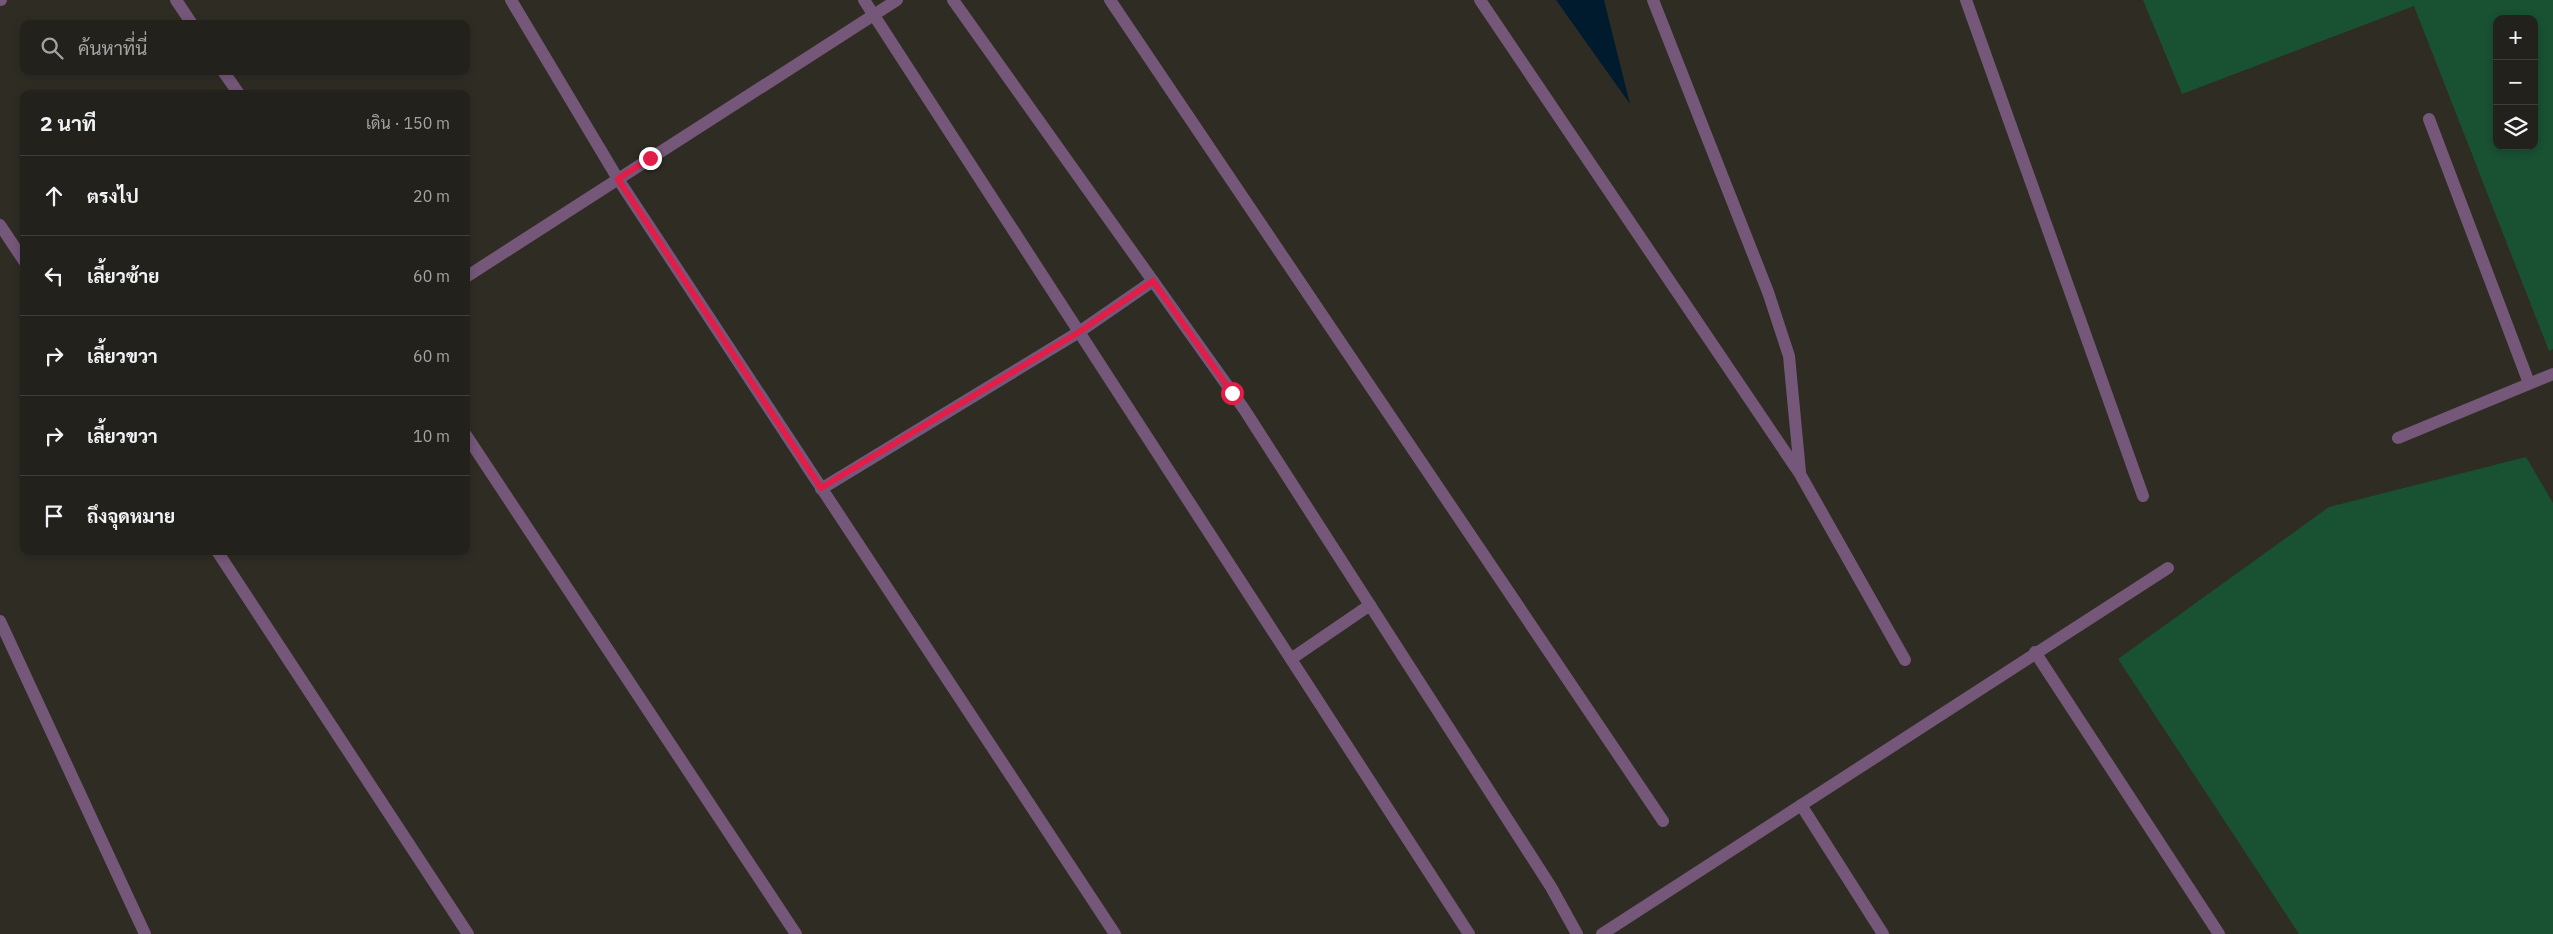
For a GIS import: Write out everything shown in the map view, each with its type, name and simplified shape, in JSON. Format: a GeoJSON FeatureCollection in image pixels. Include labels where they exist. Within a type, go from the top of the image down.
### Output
{"type":"FeatureCollection","features":[{"type":"Feature","properties":{"kind":"street"},"geometry":{"type":"LineString","coordinates":[[176,0],[189,20]]}},
{"type":"Feature","properties":{"kind":"street"},"geometry":{"type":"LineString","coordinates":[[511,0],[618,179],[1115,934]]}},
{"type":"Feature","properties":{"kind":"street"},"geometry":{"type":"LineString","coordinates":[[864,0],[1469,934]]}},
{"type":"Feature","properties":{"kind":"street"},"geometry":{"type":"LineString","coordinates":[[470,274],[897,0]]}},
{"type":"Feature","properties":{"kind":"street"},"geometry":{"type":"LineString","coordinates":[[953,0],[1244,409],[1551,887],[1577,934]]}},
{"type":"Feature","properties":{"kind":"street"},"geometry":{"type":"LineString","coordinates":[[1110,0],[1663,821]]}},
{"type":"Feature","properties":{"kind":"street"},"geometry":{"type":"LineString","coordinates":[[1480,0],[1800,474],[1905,660]]}},
{"type":"Feature","properties":{"kind":"street"},"geometry":{"type":"LineString","coordinates":[[1653,0],[1768,292],[1789,356],[1800,474]]}},
{"type":"Feature","properties":{"kind":"street"},"geometry":{"type":"LineString","coordinates":[[1966,0],[2143,496]]}},
{"type":"Feature","properties":{"kind":"street"},"geometry":{"type":"LineString","coordinates":[[227,75],[236,90]]}},
{"type":"Feature","properties":{"kind":"street"},"geometry":{"type":"LineString","coordinates":[[2429,119],[2529,383]]}},
{"type":"Feature","properties":{"kind":"street"},"geometry":{"type":"LineString","coordinates":[[0,225],[20,255]]}},
{"type":"Feature","properties":{"kind":"street"},"geometry":{"type":"LineString","coordinates":[[821,488],[1079,332],[1153,281]]}},
{"type":"Feature","properties":{"kind":"street"},"geometry":{"type":"LineString","coordinates":[[2398,438],[2553,374]]}},
{"type":"Feature","properties":{"kind":"street"},"geometry":{"type":"LineString","coordinates":[[470,441],[796,934]]}},
{"type":"Feature","properties":{"kind":"street"},"geometry":{"type":"LineString","coordinates":[[219,555],[468,934]]}},
{"type":"Feature","properties":{"kind":"street"},"geometry":{"type":"LineString","coordinates":[[1602,934],[2035,652],[2168,568]]}},
{"type":"Feature","properties":{"kind":"street"},"geometry":{"type":"LineString","coordinates":[[1291,659],[1370,605]]}},
{"type":"Feature","properties":{"kind":"street"},"geometry":{"type":"LineString","coordinates":[[0,621],[145,934]]}},
{"type":"Feature","properties":{"kind":"street"},"geometry":{"type":"LineString","coordinates":[[2035,652],[2219,934]]}},
{"type":"Feature","properties":{"kind":"street"},"geometry":{"type":"LineString","coordinates":[[1801,805],[1883,934]]}},
{"type":"Feature","properties":{"kind":"green space"},"geometry":{"type":"Polygon","coordinates":[[[2143,0],[2553,0],[2553,349],[2549,351],[2414,6],[2182,94],[2143,0]]]}},
{"type":"Feature","properties":{"kind":"green space"},"geometry":{"type":"Polygon","coordinates":[[[2526,457],[2553,503],[2553,934],[2299,934],[2118,659],[2329,507],[2526,457]]]}},
{"type":"Feature","properties":{"kind":"water"},"geometry":{"type":"Polygon","coordinates":[[[1556,0],[1604,0],[1630,104],[1556,0]]]}},
{"type":"Feature","properties":{"kind":"route"},"geometry":{"type":"LineString","coordinates":[[650,158],[618,179],[821,488],[1036,356],[1079,332],[1153,281],[1232,393]]}}]}
